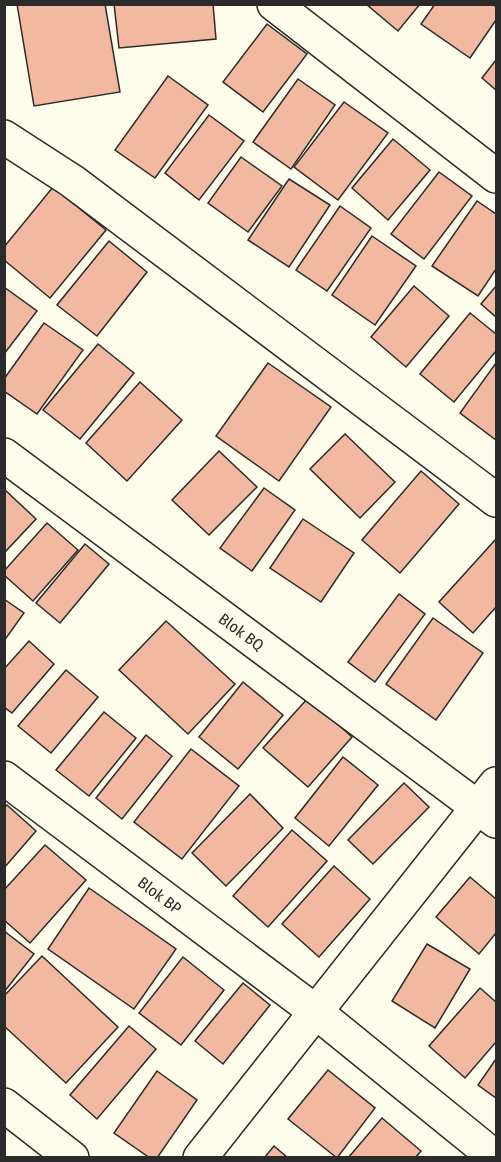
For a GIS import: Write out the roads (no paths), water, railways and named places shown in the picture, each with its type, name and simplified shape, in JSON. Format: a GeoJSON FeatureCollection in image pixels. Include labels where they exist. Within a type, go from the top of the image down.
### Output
{"type":"FeatureCollection","features":[{"type":"Feature","properties":{"kind":"street"},"geometry":{"type":"LineString","coordinates":[[274,4],[496,176]]}},
{"type":"Feature","properties":{"kind":"street"},"geometry":{"type":"LineString","coordinates":[[4,137],[72,181],[496,500]]}},
{"type":"Feature","properties":{"kind":"street","name":"Blok BQ"},"geometry":{"type":"LineString","coordinates":[[4,454],[490,804]]}},
{"type":"Feature","properties":{"kind":"street","name":"Blok BP"},"geometry":{"type":"LineString","coordinates":[[4,778],[316,1012],[496,1158]]}},
{"type":"Feature","properties":{"kind":"street"},"geometry":{"type":"LineString","coordinates":[[200,1158],[316,1012],[490,804]]}},
{"type":"Feature","properties":{"kind":"street"},"geometry":{"type":"LineString","coordinates":[[4,1105],[72,1158]]}}]}
